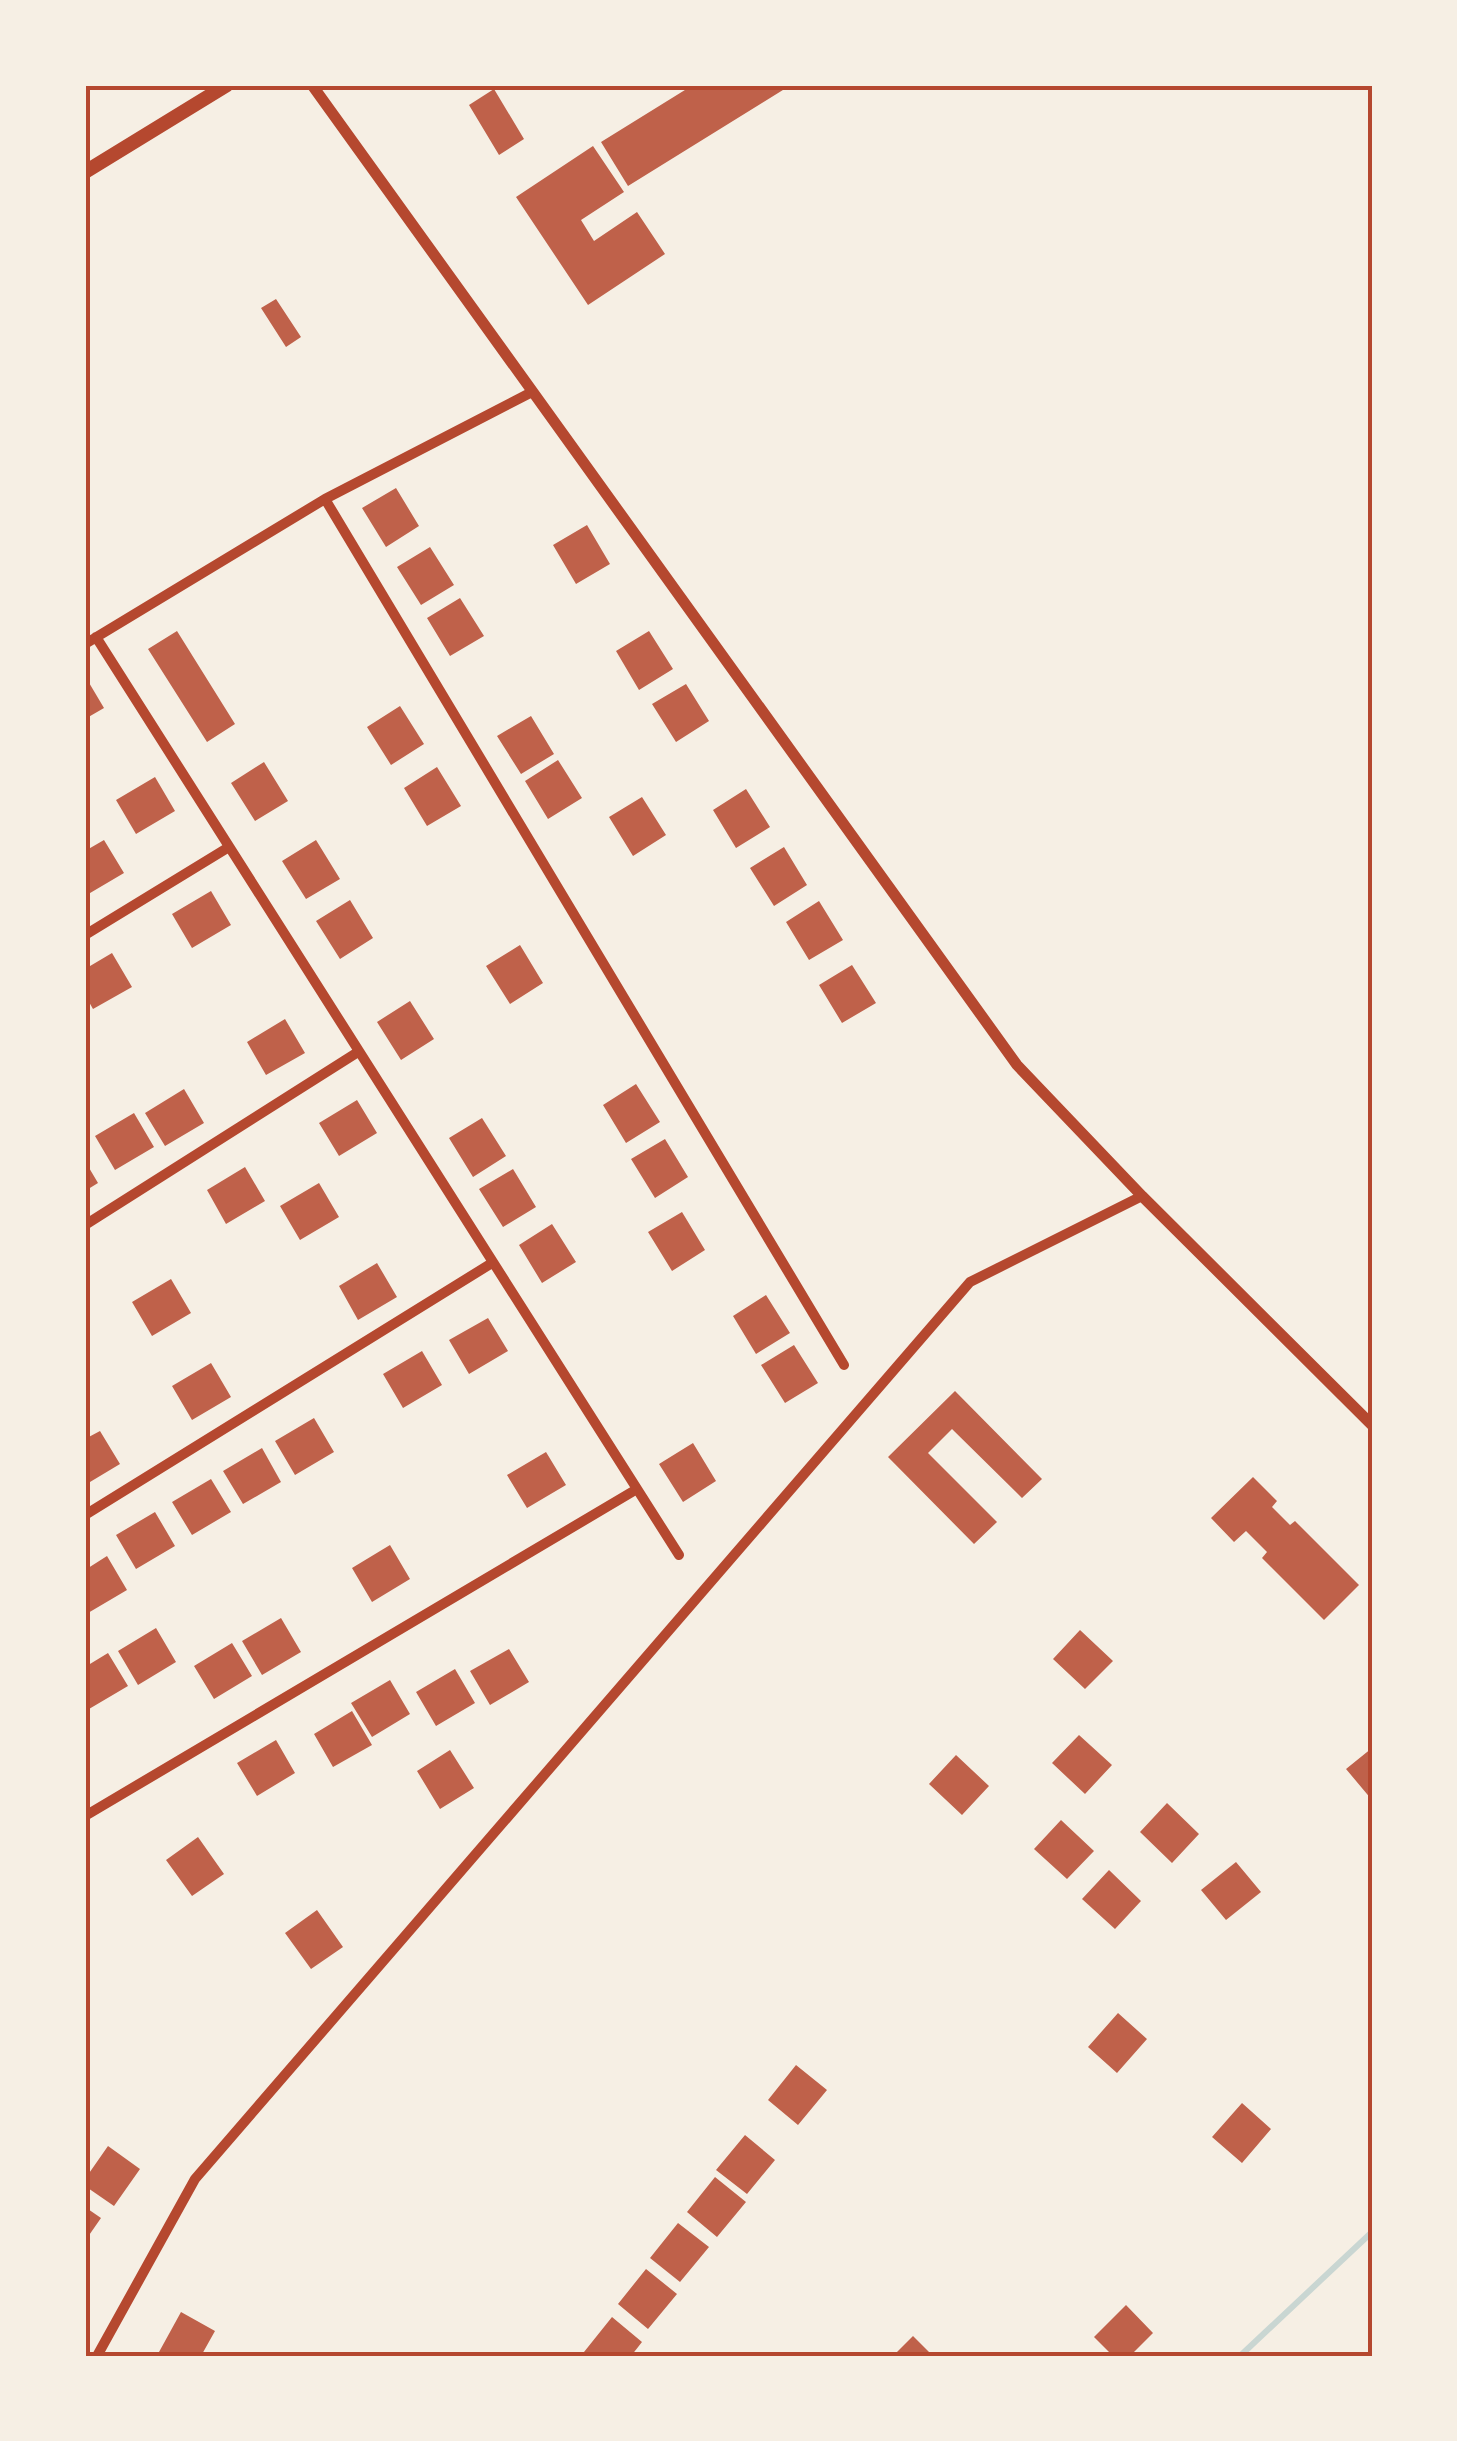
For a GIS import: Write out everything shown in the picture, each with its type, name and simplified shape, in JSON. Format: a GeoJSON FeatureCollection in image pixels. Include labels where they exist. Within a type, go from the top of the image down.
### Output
{"type":"FeatureCollection","features":[{"type":"Feature","properties":{"kind":"main road"},"geometry":{"type":"LineString","coordinates":[[85,172],[227,85]]}},
{"type":"Feature","properties":{"kind":"street"},"geometry":{"type":"LineString","coordinates":[[312,85],[1016,1065],[1372,1425]]}},
{"type":"Feature","properties":{"kind":"street"},"geometry":{"type":"LineString","coordinates":[[85,644],[325,499],[532,392]]}},
{"type":"Feature","properties":{"kind":"street"},"geometry":{"type":"LineString","coordinates":[[325,499],[844,1365]]}},
{"type":"Feature","properties":{"kind":"street"},"geometry":{"type":"LineString","coordinates":[[96,637],[679,1555]]}},
{"type":"Feature","properties":{"kind":"street"},"geometry":{"type":"LineString","coordinates":[[85,935],[229,848]]}},
{"type":"Feature","properties":{"kind":"street"},"geometry":{"type":"LineString","coordinates":[[85,1225],[358,1052]]}},
{"type":"Feature","properties":{"kind":"street"},"geometry":{"type":"LineString","coordinates":[[97,2356],[196,2179],[970,1282],[1142,1196]]}},
{"type":"Feature","properties":{"kind":"street"},"geometry":{"type":"LineString","coordinates":[[85,1515],[492,1263]]}},
{"type":"Feature","properties":{"kind":"street"},"geometry":{"type":"LineString","coordinates":[[85,1816],[637,1488]]}},
{"type":"Feature","properties":{"kind":"building"},"geometry":{"type":"Polygon","coordinates":[[[693,85],[791,85],[628,186],[601,142],[693,85]]]}},
{"type":"Feature","properties":{"kind":"building"},"geometry":{"type":"Polygon","coordinates":[[[494,89],[524,139],[499,155],[469,105],[494,89]]]}},
{"type":"Feature","properties":{"kind":"building"},"geometry":{"type":"Polygon","coordinates":[[[593,146],[624,192],[581,220],[594,241],[637,212],[665,254],[588,305],[516,197],[593,146]]]}},
{"type":"Feature","properties":{"kind":"building"},"geometry":{"type":"Polygon","coordinates":[[[276,299],[301,337],[286,347],[261,308],[276,299]]]}},
{"type":"Feature","properties":{"kind":"building"},"geometry":{"type":"Polygon","coordinates":[[[396,488],[419,526],[386,547],[362,508],[396,488]]]}},
{"type":"Feature","properties":{"kind":"building"},"geometry":{"type":"Polygon","coordinates":[[[587,525],[610,564],[576,584],[553,545],[587,525]]]}},
{"type":"Feature","properties":{"kind":"building"},"geometry":{"type":"Polygon","coordinates":[[[430,547],[454,585],[421,605],[397,567],[430,547]]]}},
{"type":"Feature","properties":{"kind":"building"},"geometry":{"type":"Polygon","coordinates":[[[460,598],[484,636],[450,656],[427,618],[460,598]]]}},
{"type":"Feature","properties":{"kind":"building"},"geometry":{"type":"Polygon","coordinates":[[[177,631],[235,724],[207,742],[148,649],[177,631]]]}},
{"type":"Feature","properties":{"kind":"building"},"geometry":{"type":"Polygon","coordinates":[[[649,631],[673,669],[639,690],[616,651],[649,631]]]}},
{"type":"Feature","properties":{"kind":"building"},"geometry":{"type":"Polygon","coordinates":[[[85,676],[104,708],[85,719],[85,676]]]}},
{"type":"Feature","properties":{"kind":"building"},"geometry":{"type":"Polygon","coordinates":[[[686,684],[709,721],[676,742],[652,704],[686,684]]]}},
{"type":"Feature","properties":{"kind":"building"},"geometry":{"type":"Polygon","coordinates":[[[400,706],[424,744],[391,765],[367,727],[400,706]]]}},
{"type":"Feature","properties":{"kind":"building"},"geometry":{"type":"Polygon","coordinates":[[[531,716],[554,754],[521,774],[497,736],[531,716]]]}},
{"type":"Feature","properties":{"kind":"building"},"geometry":{"type":"Polygon","coordinates":[[[558,760],[582,798],[548,819],[525,781],[558,760]]]}},
{"type":"Feature","properties":{"kind":"building"},"geometry":{"type":"Polygon","coordinates":[[[264,762],[288,801],[255,821],[231,783],[264,762]]]}},
{"type":"Feature","properties":{"kind":"building"},"geometry":{"type":"Polygon","coordinates":[[[437,767],[461,806],[427,826],[404,788],[437,767]]]}},
{"type":"Feature","properties":{"kind":"building"},"geometry":{"type":"Polygon","coordinates":[[[155,777],[175,811],[136,834],[116,800],[155,777]]]}},
{"type":"Feature","properties":{"kind":"building"},"geometry":{"type":"Polygon","coordinates":[[[746,789],[770,827],[736,848],[713,810],[746,789]]]}},
{"type":"Feature","properties":{"kind":"building"},"geometry":{"type":"Polygon","coordinates":[[[642,797],[666,835],[633,856],[609,817],[642,797]]]}},
{"type":"Feature","properties":{"kind":"building"},"geometry":{"type":"Polygon","coordinates":[[[104,840],[124,873],[85,896],[85,851],[104,840]]]}},
{"type":"Feature","properties":{"kind":"building"},"geometry":{"type":"Polygon","coordinates":[[[316,840],[340,879],[306,899],[282,861],[316,840]]]}},
{"type":"Feature","properties":{"kind":"building"},"geometry":{"type":"Polygon","coordinates":[[[784,847],[807,885],[774,906],[750,868],[784,847]]]}},
{"type":"Feature","properties":{"kind":"building"},"geometry":{"type":"Polygon","coordinates":[[[211,891],[231,925],[192,948],[172,914],[211,891]]]}},
{"type":"Feature","properties":{"kind":"building"},"geometry":{"type":"Polygon","coordinates":[[[350,900],[373,938],[340,959],[316,921],[350,900]]]}},
{"type":"Feature","properties":{"kind":"building"},"geometry":{"type":"Polygon","coordinates":[[[819,901],[843,940],[809,960],[786,922],[819,901]]]}},
{"type":"Feature","properties":{"kind":"building"},"geometry":{"type":"Polygon","coordinates":[[[520,945],[543,983],[510,1004],[486,966],[520,945]]]}},
{"type":"Feature","properties":{"kind":"building"},"geometry":{"type":"Polygon","coordinates":[[[112,953],[132,987],[93,1009],[85,995],[85,969],[112,953]]]}},
{"type":"Feature","properties":{"kind":"building"},"geometry":{"type":"Polygon","coordinates":[[[852,965],[876,1003],[842,1023],[819,985],[852,965]]]}},
{"type":"Feature","properties":{"kind":"building"},"geometry":{"type":"Polygon","coordinates":[[[410,1001],[434,1039],[401,1060],[377,1022],[410,1001]]]}},
{"type":"Feature","properties":{"kind":"building"},"geometry":{"type":"Polygon","coordinates":[[[285,1019],[305,1053],[266,1075],[247,1042],[285,1019]]]}},
{"type":"Feature","properties":{"kind":"building"},"geometry":{"type":"Polygon","coordinates":[[[636,1084],[660,1122],[626,1143],[603,1105],[636,1084]]]}},
{"type":"Feature","properties":{"kind":"building"},"geometry":{"type":"Polygon","coordinates":[[[184,1089],[204,1123],[165,1146],[145,1113],[184,1089]]]}},
{"type":"Feature","properties":{"kind":"building"},"geometry":{"type":"Polygon","coordinates":[[[357,1100],[377,1133],[339,1156],[319,1123],[357,1100]]]}},
{"type":"Feature","properties":{"kind":"building"},"geometry":{"type":"Polygon","coordinates":[[[134,1113],[154,1147],[115,1170],[95,1136],[134,1113]]]}},
{"type":"Feature","properties":{"kind":"building"},"geometry":{"type":"Polygon","coordinates":[[[482,1118],[506,1156],[473,1177],[449,1138],[482,1118]]]}},
{"type":"Feature","properties":{"kind":"building"},"geometry":{"type":"Polygon","coordinates":[[[665,1139],[688,1177],[655,1198],[631,1159],[665,1139]]]}},
{"type":"Feature","properties":{"kind":"building"},"geometry":{"type":"Polygon","coordinates":[[[85,1161],[98,1183],[85,1191],[85,1161]]]}},
{"type":"Feature","properties":{"kind":"building"},"geometry":{"type":"Polygon","coordinates":[[[245,1167],[265,1201],[226,1224],[207,1190],[245,1167]]]}},
{"type":"Feature","properties":{"kind":"building"},"geometry":{"type":"Polygon","coordinates":[[[513,1169],[536,1207],[503,1227],[479,1189],[513,1169]]]}},
{"type":"Feature","properties":{"kind":"building"},"geometry":{"type":"Polygon","coordinates":[[[319,1183],[339,1217],[300,1240],[280,1206],[319,1183]]]}},
{"type":"Feature","properties":{"kind":"building"},"geometry":{"type":"Polygon","coordinates":[[[682,1212],[705,1250],[672,1271],[648,1232],[682,1212]]]}},
{"type":"Feature","properties":{"kind":"building"},"geometry":{"type":"Polygon","coordinates":[[[552,1224],[576,1262],[542,1283],[519,1245],[552,1224]]]}},
{"type":"Feature","properties":{"kind":"building"},"geometry":{"type":"Polygon","coordinates":[[[377,1263],[397,1297],[358,1320],[339,1286],[377,1263]]]}},
{"type":"Feature","properties":{"kind":"building"},"geometry":{"type":"Polygon","coordinates":[[[171,1279],[191,1313],[152,1336],[132,1302],[171,1279]]]}},
{"type":"Feature","properties":{"kind":"building"},"geometry":{"type":"Polygon","coordinates":[[[766,1295],[790,1333],[756,1354],[733,1316],[766,1295]]]}},
{"type":"Feature","properties":{"kind":"building"},"geometry":{"type":"Polygon","coordinates":[[[488,1318],[508,1351],[469,1374],[449,1340],[488,1318]]]}},
{"type":"Feature","properties":{"kind":"building"},"geometry":{"type":"Polygon","coordinates":[[[794,1345],[818,1383],[785,1403],[761,1365],[794,1345]]]}},
{"type":"Feature","properties":{"kind":"building"},"geometry":{"type":"Polygon","coordinates":[[[422,1351],[442,1385],[403,1408],[383,1374],[422,1351]]]}},
{"type":"Feature","properties":{"kind":"building"},"geometry":{"type":"Polygon","coordinates":[[[211,1363],[231,1397],[192,1420],[172,1386],[211,1363]]]}},
{"type":"Feature","properties":{"kind":"building"},"geometry":{"type":"Polygon","coordinates":[[[955,1391],[1042,1479],[1022,1498],[952,1429],[928,1453],[997,1522],[974,1544],[888,1457],[955,1391]]]}},
{"type":"Feature","properties":{"kind":"building"},"geometry":{"type":"Polygon","coordinates":[[[314,1418],[334,1452],[295,1475],[275,1441],[314,1418]]]}},
{"type":"Feature","properties":{"kind":"building"},"geometry":{"type":"Polygon","coordinates":[[[100,1431],[120,1464],[85,1485],[85,1439],[100,1431]]]}},
{"type":"Feature","properties":{"kind":"building"},"geometry":{"type":"Polygon","coordinates":[[[693,1443],[716,1481],[683,1502],[659,1464],[693,1443]]]}},
{"type":"Feature","properties":{"kind":"building"},"geometry":{"type":"Polygon","coordinates":[[[262,1448],[281,1482],[243,1504],[223,1471],[262,1448]]]}},
{"type":"Feature","properties":{"kind":"building"},"geometry":{"type":"Polygon","coordinates":[[[546,1452],[566,1485],[527,1508],[507,1475],[546,1452]]]}},
{"type":"Feature","properties":{"kind":"building"},"geometry":{"type":"Polygon","coordinates":[[[1253,1477],[1277,1501],[1272,1507],[1290,1525],[1295,1521],[1359,1585],[1324,1620],[1262,1558],[1267,1552],[1246,1531],[1234,1542],[1211,1518],[1253,1477]]]}},
{"type":"Feature","properties":{"kind":"building"},"geometry":{"type":"Polygon","coordinates":[[[211,1479],[231,1512],[192,1535],[172,1502],[211,1479]]]}},
{"type":"Feature","properties":{"kind":"building"},"geometry":{"type":"Polygon","coordinates":[[[155,1512],[175,1546],[136,1569],[116,1535],[155,1512]]]}},
{"type":"Feature","properties":{"kind":"building"},"geometry":{"type":"Polygon","coordinates":[[[390,1545],[410,1579],[372,1602],[352,1568],[390,1545]]]}},
{"type":"Feature","properties":{"kind":"building"},"geometry":{"type":"Polygon","coordinates":[[[107,1556],[127,1590],[88,1613],[85,1570],[107,1556]]]}},
{"type":"Feature","properties":{"kind":"building"},"geometry":{"type":"Polygon","coordinates":[[[281,1618],[301,1652],[262,1675],[242,1641],[281,1618]]]}},
{"type":"Feature","properties":{"kind":"building"},"geometry":{"type":"Polygon","coordinates":[[[156,1628],[176,1662],[138,1685],[118,1651],[156,1628]]]}},
{"type":"Feature","properties":{"kind":"building"},"geometry":{"type":"Polygon","coordinates":[[[1080,1630],[1113,1661],[1085,1689],[1053,1659],[1080,1630]]]}},
{"type":"Feature","properties":{"kind":"building"},"geometry":{"type":"Polygon","coordinates":[[[232,1643],[252,1676],[214,1699],[194,1666],[232,1643]]]}},
{"type":"Feature","properties":{"kind":"building"},"geometry":{"type":"Polygon","coordinates":[[[509,1649],[529,1682],[490,1705],[470,1671],[509,1649]]]}},
{"type":"Feature","properties":{"kind":"building"},"geometry":{"type":"Polygon","coordinates":[[[108,1653],[128,1686],[89,1709],[85,1702],[85,1667],[108,1653]]]}},
{"type":"Feature","properties":{"kind":"building"},"geometry":{"type":"Polygon","coordinates":[[[455,1669],[475,1703],[436,1726],[416,1692],[455,1669]]]}},
{"type":"Feature","properties":{"kind":"building"},"geometry":{"type":"Polygon","coordinates":[[[390,1680],[410,1714],[372,1737],[351,1703],[390,1680]]]}},
{"type":"Feature","properties":{"kind":"building"},"geometry":{"type":"Polygon","coordinates":[[[352,1711],[372,1745],[333,1767],[314,1734],[352,1711]]]}},
{"type":"Feature","properties":{"kind":"building"},"geometry":{"type":"Polygon","coordinates":[[[1079,1735],[1112,1765],[1085,1794],[1052,1763],[1079,1735]]]}},
{"type":"Feature","properties":{"kind":"building"},"geometry":{"type":"Polygon","coordinates":[[[276,1740],[295,1773],[257,1796],[237,1763],[276,1740]]]}},
{"type":"Feature","properties":{"kind":"building"},"geometry":{"type":"Polygon","coordinates":[[[1372,1748],[1372,1800],[1346,1769],[1372,1748]]]}},
{"type":"Feature","properties":{"kind":"building"},"geometry":{"type":"Polygon","coordinates":[[[450,1750],[474,1788],[440,1809],[417,1771],[450,1750]]]}},
{"type":"Feature","properties":{"kind":"building"},"geometry":{"type":"Polygon","coordinates":[[[956,1755],[989,1786],[962,1815],[929,1784],[956,1755]]]}},
{"type":"Feature","properties":{"kind":"building"},"geometry":{"type":"Polygon","coordinates":[[[1167,1803],[1199,1834],[1172,1863],[1140,1832],[1167,1803]]]}},
{"type":"Feature","properties":{"kind":"building"},"geometry":{"type":"Polygon","coordinates":[[[1061,1820],[1094,1851],[1067,1879],[1034,1849],[1061,1820]]]}},
{"type":"Feature","properties":{"kind":"building"},"geometry":{"type":"Polygon","coordinates":[[[198,1837],[224,1874],[192,1896],[166,1860],[198,1837]]]}},
{"type":"Feature","properties":{"kind":"building"},"geometry":{"type":"Polygon","coordinates":[[[1236,1862],[1261,1892],[1226,1920],[1201,1890],[1236,1862]]]}},
{"type":"Feature","properties":{"kind":"building"},"geometry":{"type":"Polygon","coordinates":[[[1109,1870],[1141,1901],[1115,1929],[1082,1899],[1109,1870]]]}},
{"type":"Feature","properties":{"kind":"building"},"geometry":{"type":"Polygon","coordinates":[[[317,1910],[343,1947],[311,1969],[285,1933],[317,1910]]]}},
{"type":"Feature","properties":{"kind":"building"},"geometry":{"type":"Polygon","coordinates":[[[1118,2013],[1147,2039],[1117,2073],[1088,2047],[1118,2013]]]}},
{"type":"Feature","properties":{"kind":"building"},"geometry":{"type":"Polygon","coordinates":[[[796,2065],[827,2090],[798,2125],[768,2100],[796,2065]]]}},
{"type":"Feature","properties":{"kind":"building"},"geometry":{"type":"Polygon","coordinates":[[[1242,2103],[1271,2129],[1242,2163],[1212,2137],[1242,2103]]]}},
{"type":"Feature","properties":{"kind":"building"},"geometry":{"type":"Polygon","coordinates":[[[745,2135],[775,2160],[747,2194],[716,2170],[745,2135]]]}},
{"type":"Feature","properties":{"kind":"building"},"geometry":{"type":"Polygon","coordinates":[[[108,2146],[140,2169],[114,2206],[85,2186],[85,2179],[108,2146]]]}},
{"type":"Feature","properties":{"kind":"building"},"geometry":{"type":"Polygon","coordinates":[[[715,2177],[746,2202],[717,2237],[687,2212],[715,2177]]]}},
{"type":"Feature","properties":{"kind":"building"},"geometry":{"type":"Polygon","coordinates":[[[85,2207],[101,2218],[85,2241],[85,2207]]]}},
{"type":"Feature","properties":{"kind":"building"},"geometry":{"type":"Polygon","coordinates":[[[678,2223],[709,2247],[680,2282],[650,2258],[678,2223]]]}},
{"type":"Feature","properties":{"kind":"building"},"geometry":{"type":"Polygon","coordinates":[[[646,2269],[677,2294],[648,2329],[618,2304],[646,2269]]]}},
{"type":"Feature","properties":{"kind":"building"},"geometry":{"type":"Polygon","coordinates":[[[1126,2305],[1153,2333],[1130,2356],[1113,2356],[1094,2337],[1126,2305]]]}},
{"type":"Feature","properties":{"kind":"building"},"geometry":{"type":"Polygon","coordinates":[[[181,2312],[215,2331],[201,2356],[167,2356],[159,2352],[181,2312]]]}},
{"type":"Feature","properties":{"kind":"building"},"geometry":{"type":"Polygon","coordinates":[[[612,2317],[642,2342],[631,2356],[588,2356],[584,2352],[612,2317]]]}},
{"type":"Feature","properties":{"kind":"building"},"geometry":{"type":"Polygon","coordinates":[[[913,2336],[933,2356],[893,2356],[913,2336]]]}},
{"type":"Feature","properties":{"kind":"waterway"},"geometry":{"type":"LineString","coordinates":[[1240,2356],[1372,2232]]}}]}
